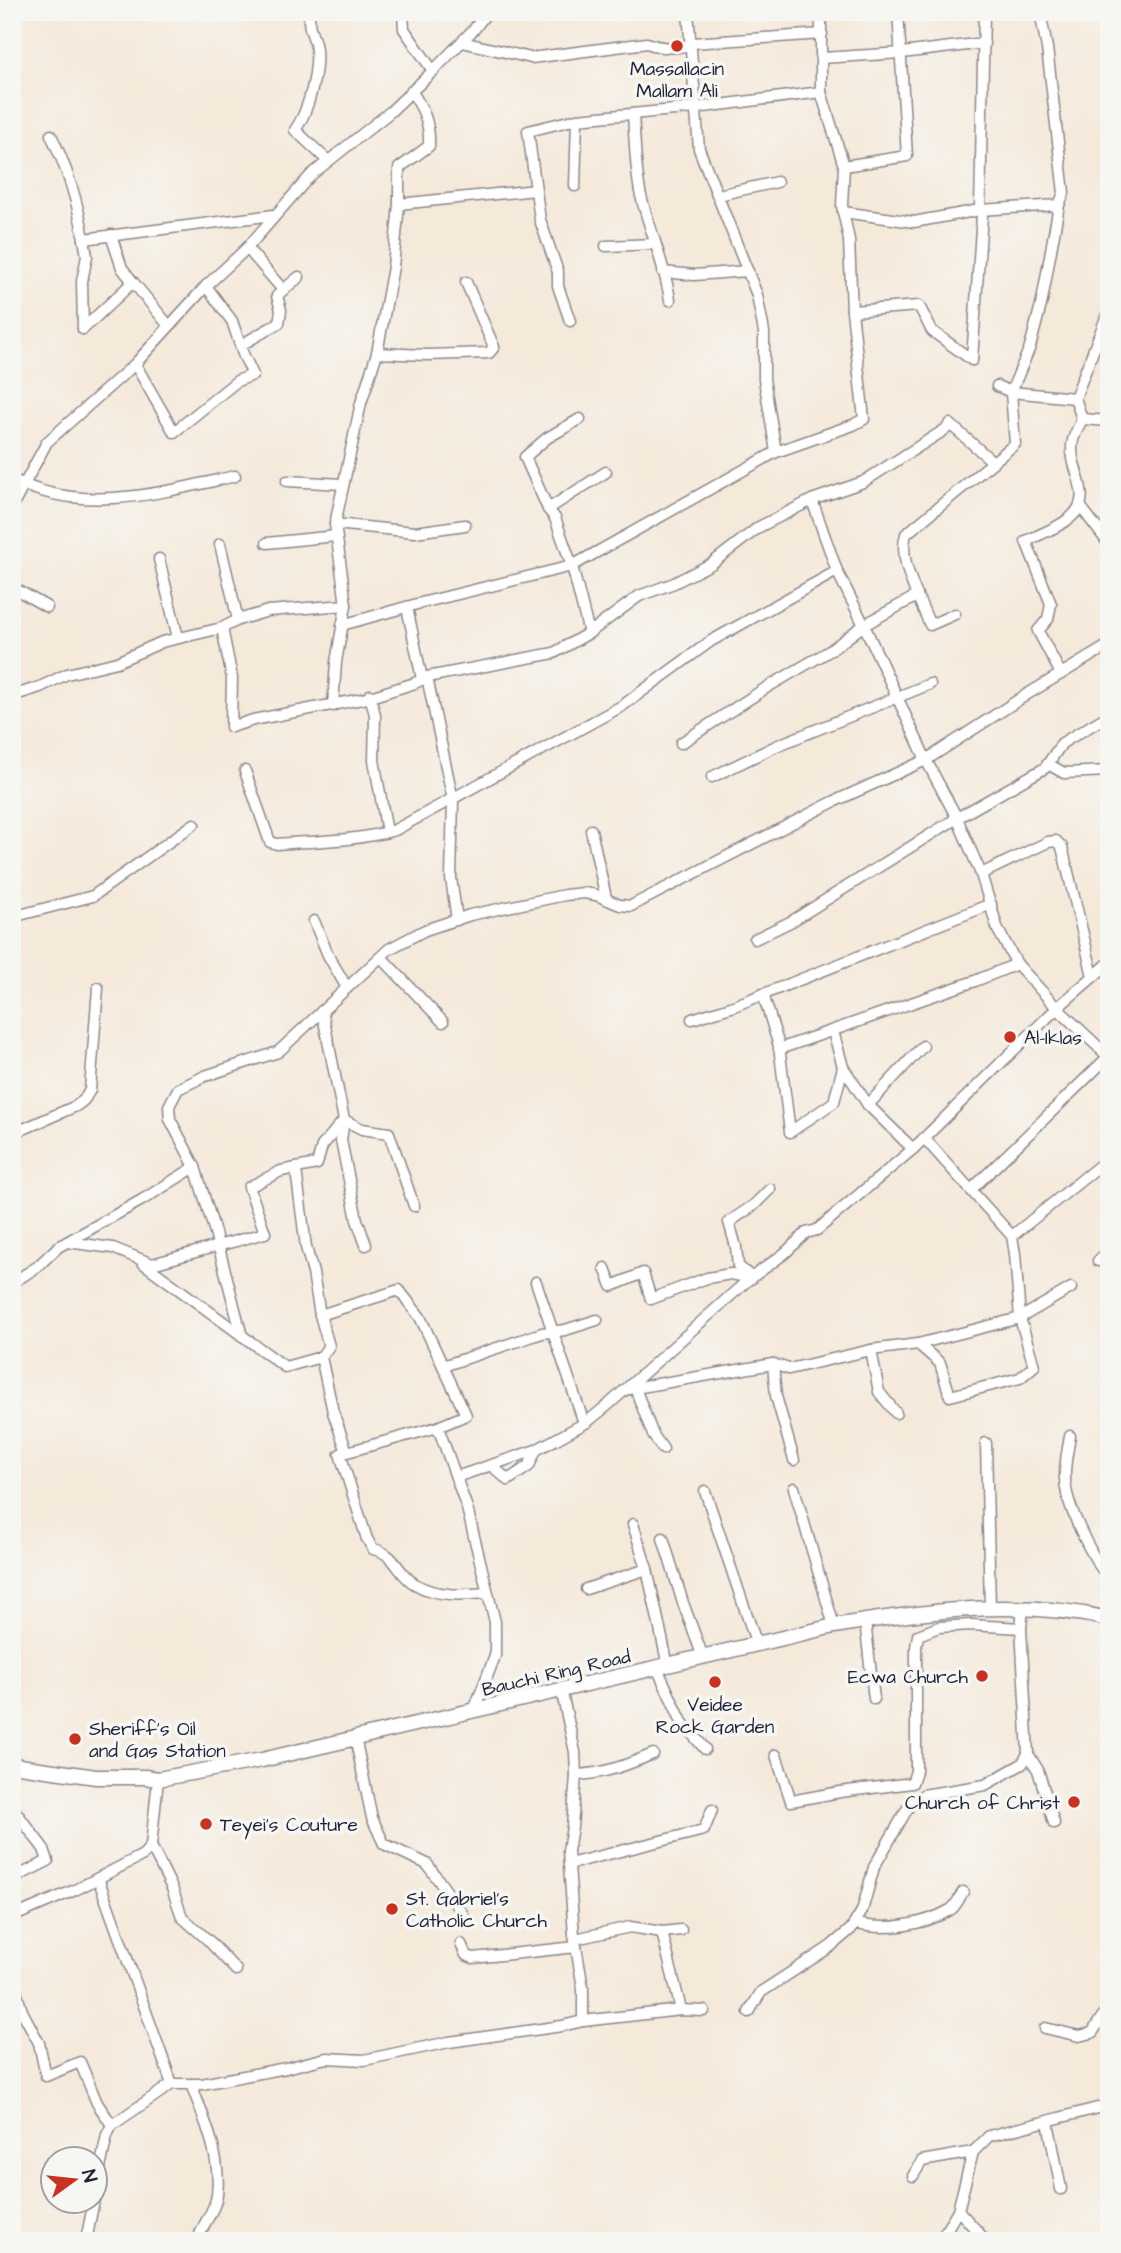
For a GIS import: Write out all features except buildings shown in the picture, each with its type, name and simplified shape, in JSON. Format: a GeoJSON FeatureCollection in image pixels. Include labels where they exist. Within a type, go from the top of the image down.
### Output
{"type":"FeatureCollection","features":[{"type":"Feature","properties":{"kind":"main road","name":"Bauchi Ring Road"},"geometry":{"type":"LineString","coordinates":[[12,1765],[96,1777],[158,1779],[262,1760],[834,1626],[990,1607],[1066,1610],[1109,1619]]}},
{"type":"Feature","properties":{"kind":"street"},"geometry":{"type":"LineString","coordinates":[[310,12],[308,23],[315,46],[312,89],[295,130],[328,162]]}},
{"type":"Feature","properties":{"kind":"street"},"geometry":{"type":"LineString","coordinates":[[403,12],[404,29],[433,72]]}},
{"type":"Feature","properties":{"kind":"street"},"geometry":{"type":"LineString","coordinates":[[12,507],[47,442],[135,364],[206,286],[247,248],[311,175],[390,112],[433,72],[487,12]]}},
{"type":"Feature","properties":{"kind":"street"},"geometry":{"type":"LineString","coordinates":[[688,12],[699,149],[757,295],[764,332],[764,379],[776,452]]}},
{"type":"Feature","properties":{"kind":"street"},"geometry":{"type":"LineString","coordinates":[[342,625],[572,566],[776,452],[864,419],[852,311],[849,240],[843,212],[844,166],[821,92],[821,12]]}},
{"type":"Feature","properties":{"kind":"street"},"geometry":{"type":"LineString","coordinates":[[844,166],[907,156],[898,12]]}},
{"type":"Feature","properties":{"kind":"street"},"geometry":{"type":"LineString","coordinates":[[852,311],[919,306],[932,331],[971,360],[982,215],[984,12]]}},
{"type":"Feature","properties":{"kind":"street"},"geometry":{"type":"LineString","coordinates":[[955,614],[930,625],[908,574],[904,541],[906,534],[1015,444],[1012,392],[1033,336],[1059,205],[1064,193],[1047,48],[1040,12]]}},
{"type":"Feature","properties":{"kind":"street"},"geometry":{"type":"LineString","coordinates":[[462,42],[531,58],[647,43],[658,47],[680,47],[692,43],[822,34]]}},
{"type":"Feature","properties":{"kind":"street"},"geometry":{"type":"LineString","coordinates":[[821,58],[902,53],[984,43]]}},
{"type":"Feature","properties":{"kind":"street"},"geometry":{"type":"LineString","coordinates":[[333,706],[336,662],[346,605],[335,524],[361,403],[377,353],[393,267],[400,169],[429,146],[430,130],[423,107],[411,90]]}},
{"type":"Feature","properties":{"kind":"street"},"geometry":{"type":"LineString","coordinates":[[570,321],[558,286],[558,272],[540,220],[528,131],[577,119],[696,108],[821,92]]}},
{"type":"Feature","properties":{"kind":"street"},"geometry":{"type":"LineString","coordinates":[[633,114],[640,192],[667,278],[670,300]]}},
{"type":"Feature","properties":{"kind":"street"},"geometry":{"type":"LineString","coordinates":[[575,186],[577,119]]}},
{"type":"Feature","properties":{"kind":"street"},"geometry":{"type":"LineString","coordinates":[[51,135],[79,210],[87,256],[82,281],[83,329],[133,282]]}},
{"type":"Feature","properties":{"kind":"street"},"geometry":{"type":"LineString","coordinates":[[718,195],[777,182]]}},
{"type":"Feature","properties":{"kind":"street"},"geometry":{"type":"LineString","coordinates":[[399,204],[536,190]]}},
{"type":"Feature","properties":{"kind":"street"},"geometry":{"type":"LineString","coordinates":[[843,212],[914,222],[980,210],[1059,205]]}},
{"type":"Feature","properties":{"kind":"street"},"geometry":{"type":"LineString","coordinates":[[84,239],[274,215]]}},
{"type":"Feature","properties":{"kind":"street"},"geometry":{"type":"LineString","coordinates":[[111,235],[122,268],[169,326]]}},
{"type":"Feature","properties":{"kind":"street"},"geometry":{"type":"LineString","coordinates":[[606,246],[655,244]]}},
{"type":"Feature","properties":{"kind":"street"},"geometry":{"type":"LineString","coordinates":[[247,248],[283,290]]}},
{"type":"Feature","properties":{"kind":"street"},"geometry":{"type":"LineString","coordinates":[[663,272],[694,275],[748,271]]}},
{"type":"Feature","properties":{"kind":"street"},"geometry":{"type":"LineString","coordinates":[[241,345],[279,323],[281,310],[277,296],[299,276]]}},
{"type":"Feature","properties":{"kind":"street"},"geometry":{"type":"LineString","coordinates":[[377,353],[489,353],[494,347],[466,282]]}},
{"type":"Feature","properties":{"kind":"street"},"geometry":{"type":"LineString","coordinates":[[135,364],[174,432],[237,381],[253,375],[232,320],[206,286]]}},
{"type":"Feature","properties":{"kind":"street"},"geometry":{"type":"LineString","coordinates":[[1109,310],[1075,398],[1082,419],[1073,441],[1075,471],[1083,493],[1082,507],[1109,544]]}},
{"type":"Feature","properties":{"kind":"street"},"geometry":{"type":"LineString","coordinates":[[997,386],[1012,392],[1075,398]]}},
{"type":"Feature","properties":{"kind":"street"},"geometry":{"type":"LineString","coordinates":[[580,419],[547,438],[525,457],[548,509],[555,518],[572,566],[589,633]]}},
{"type":"Feature","properties":{"kind":"street"},"geometry":{"type":"LineString","coordinates":[[1082,419],[1109,421]]}},
{"type":"Feature","properties":{"kind":"street"},"geometry":{"type":"LineString","coordinates":[[222,628],[232,678],[231,727],[253,720],[333,706],[385,693],[425,678],[554,653],[589,633],[639,596],[674,583],[711,564],[759,527],[812,500],[863,482],[950,424],[993,462]]}},
{"type":"Feature","properties":{"kind":"street"},"geometry":{"type":"LineString","coordinates":[[548,509],[606,472]]}},
{"type":"Feature","properties":{"kind":"street"},"geometry":{"type":"LineString","coordinates":[[12,479],[24,485],[73,498],[146,496],[235,476]]}},
{"type":"Feature","properties":{"kind":"street"},"geometry":{"type":"LineString","coordinates":[[287,481],[343,484]]}},
{"type":"Feature","properties":{"kind":"street"},"geometry":{"type":"LineString","coordinates":[[12,490],[24,485]]}},
{"type":"Feature","properties":{"kind":"street"},"geometry":{"type":"LineString","coordinates":[[812,500],[837,571],[926,760],[957,818],[981,874],[998,930],[1017,964],[1057,1008],[1109,1056],[971,1190]]}},
{"type":"Feature","properties":{"kind":"street"},"geometry":{"type":"LineString","coordinates":[[1061,674],[1038,631],[1048,619],[1051,604],[1026,541],[1068,520],[1082,507]]}},
{"type":"Feature","properties":{"kind":"street"},"geometry":{"type":"LineString","coordinates":[[335,524],[415,532],[465,525]]}},
{"type":"Feature","properties":{"kind":"street"},"geometry":{"type":"LineString","coordinates":[[267,543],[336,537]]}},
{"type":"Feature","properties":{"kind":"street"},"geometry":{"type":"LineString","coordinates":[[220,544],[238,620]]}},
{"type":"Feature","properties":{"kind":"street"},"geometry":{"type":"LineString","coordinates":[[159,559],[178,639]]}},
{"type":"Feature","properties":{"kind":"street"},"geometry":{"type":"LineString","coordinates":[[245,771],[270,842],[277,844],[340,840],[387,832],[453,800],[622,706],[711,641],[837,571]]}},
{"type":"Feature","properties":{"kind":"street"},"geometry":{"type":"LineString","coordinates":[[12,587],[47,607]]}},
{"type":"Feature","properties":{"kind":"street"},"geometry":{"type":"LineString","coordinates":[[681,743],[831,650],[864,625],[913,598],[916,593]]}},
{"type":"Feature","properties":{"kind":"street"},"geometry":{"type":"LineString","coordinates":[[12,696],[67,674],[117,662],[162,642],[222,628],[268,611],[346,605]]}},
{"type":"Feature","properties":{"kind":"street"},"geometry":{"type":"LineString","coordinates":[[407,607],[453,800],[451,878],[457,919]]}},
{"type":"Feature","properties":{"kind":"street"},"geometry":{"type":"LineString","coordinates":[[242,1336],[195,1167],[170,1119],[169,1106],[178,1088],[205,1076],[278,1052],[389,949],[425,930],[457,919],[565,895],[584,893],[631,906],[833,802],[926,760],[1109,645]]}},
{"type":"Feature","properties":{"kind":"street"},"geometry":{"type":"LineString","coordinates":[[712,776],[776,746],[929,684]]}},
{"type":"Feature","properties":{"kind":"street"},"geometry":{"type":"LineString","coordinates":[[370,695],[375,715],[374,760],[387,832]]}},
{"type":"Feature","properties":{"kind":"street"},"geometry":{"type":"LineString","coordinates":[[755,939],[792,920],[957,818],[1045,768],[1062,743],[1109,715]]}},
{"type":"Feature","properties":{"kind":"street"},"geometry":{"type":"LineString","coordinates":[[1048,764],[1064,773],[1109,771]]}},
{"type":"Feature","properties":{"kind":"street"},"geometry":{"type":"LineString","coordinates":[[12,918],[93,896],[194,824]]}},
{"type":"Feature","properties":{"kind":"street"},"geometry":{"type":"LineString","coordinates":[[592,830],[607,898]]}},
{"type":"Feature","properties":{"kind":"street"},"geometry":{"type":"LineString","coordinates":[[981,874],[1048,842],[1056,841],[1062,847],[1093,976]]}},
{"type":"Feature","properties":{"kind":"street"},"geometry":{"type":"LineString","coordinates":[[692,1019],[709,1015],[991,904]]}},
{"type":"Feature","properties":{"kind":"street"},"geometry":{"type":"LineString","coordinates":[[314,921],[328,956],[347,988]]}},
{"type":"Feature","properties":{"kind":"street"},"geometry":{"type":"LineString","coordinates":[[381,957],[443,1022]]}},
{"type":"Feature","properties":{"kind":"street"},"geometry":{"type":"LineString","coordinates":[[456,1477],[536,1450],[584,1423],[631,1388],[747,1281],[785,1253],[806,1233],[817,1230],[913,1149],[1057,1008],[1109,963]]}},
{"type":"Feature","properties":{"kind":"street"},"geometry":{"type":"LineString","coordinates":[[779,1049],[1017,964]]}},
{"type":"Feature","properties":{"kind":"street"},"geometry":{"type":"LineString","coordinates":[[12,1134],[76,1106],[90,1090],[98,988]]}},
{"type":"Feature","properties":{"kind":"street"},"geometry":{"type":"LineString","coordinates":[[763,994],[779,1049],[790,1132],[834,1102],[844,1067]]}},
{"type":"Feature","properties":{"kind":"street"},"geometry":{"type":"LineString","coordinates":[[322,1011],[344,1120],[341,1140],[357,1220],[366,1245]]}},
{"type":"Feature","properties":{"kind":"street"},"geometry":{"type":"LineString","coordinates":[[833,1031],[844,1067],[868,1105],[913,1149]]}},
{"type":"Feature","properties":{"kind":"street"},"geometry":{"type":"LineString","coordinates":[[868,1105],[923,1046]]}},
{"type":"Feature","properties":{"kind":"street"},"geometry":{"type":"LineString","coordinates":[[67,1242],[113,1248],[152,1264],[265,1233],[249,1186],[281,1171],[317,1164],[322,1146],[344,1120]]}},
{"type":"Feature","properties":{"kind":"street"},"geometry":{"type":"LineString","coordinates":[[344,1120],[362,1129],[389,1133],[414,1206]]}},
{"type":"Feature","properties":{"kind":"street"},"geometry":{"type":"LineString","coordinates":[[918,1344],[940,1363],[950,1396],[1020,1378],[1034,1366],[1020,1318],[1012,1236],[924,1138]]}},
{"type":"Feature","properties":{"kind":"street"},"geometry":{"type":"LineString","coordinates":[[1012,1236],[1109,1158]]}},
{"type":"Feature","properties":{"kind":"street"},"geometry":{"type":"LineString","coordinates":[[12,1283],[37,1267],[58,1247],[195,1167]]}},
{"type":"Feature","properties":{"kind":"street"},"geometry":{"type":"LineString","coordinates":[[136,1258],[285,1367],[321,1357],[329,1346],[306,1247],[296,1170]]}},
{"type":"Feature","properties":{"kind":"street"},"geometry":{"type":"LineString","coordinates":[[752,1278],[738,1266],[729,1222],[771,1189]]}},
{"type":"Feature","properties":{"kind":"street"},"geometry":{"type":"LineString","coordinates":[[1098,1261],[1109,1250]]}},
{"type":"Feature","properties":{"kind":"street"},"geometry":{"type":"LineString","coordinates":[[605,1268],[612,1286],[643,1273],[651,1299],[707,1278],[731,1274],[752,1278]]}},
{"type":"Feature","properties":{"kind":"street"},"geometry":{"type":"LineString","coordinates":[[536,1282],[584,1423]]}},
{"type":"Feature","properties":{"kind":"street"},"geometry":{"type":"LineString","coordinates":[[631,1388],[773,1364],[789,1369],[871,1350],[918,1344],[1020,1318],[1070,1288]]}},
{"type":"Feature","properties":{"kind":"street"},"geometry":{"type":"LineString","coordinates":[[320,1315],[399,1290],[420,1317],[466,1415],[438,1427],[340,1454],[367,1539],[373,1549],[384,1552],[414,1584],[439,1592],[464,1595],[487,1593]]}},
{"type":"Feature","properties":{"kind":"street"},"geometry":{"type":"LineString","coordinates":[[443,1366],[597,1320]]}},
{"type":"Feature","properties":{"kind":"street"},"geometry":{"type":"LineString","coordinates":[[871,1350],[879,1392],[896,1413]]}},
{"type":"Feature","properties":{"kind":"street"},"geometry":{"type":"LineString","coordinates":[[321,1357],[332,1412],[346,1452]]}},
{"type":"Feature","properties":{"kind":"street"},"geometry":{"type":"LineString","coordinates":[[773,1364],[776,1396],[794,1460]]}},
{"type":"Feature","properties":{"kind":"street"},"geometry":{"type":"LineString","coordinates":[[631,1388],[663,1449]]}},
{"type":"Feature","properties":{"kind":"street"},"geometry":{"type":"LineString","coordinates":[[438,1427],[467,1508],[495,1622],[495,1656],[474,1710]]}},
{"type":"Feature","properties":{"kind":"street"},"geometry":{"type":"LineString","coordinates":[[1070,1436],[1065,1480],[1068,1501],[1100,1568],[1109,1578]]}},
{"type":"Feature","properties":{"kind":"street"},"geometry":{"type":"LineString","coordinates":[[986,1443],[990,1607]]}},
{"type":"Feature","properties":{"kind":"street"},"geometry":{"type":"LineString","coordinates":[[491,1465],[508,1480],[529,1466],[536,1450]]}},
{"type":"Feature","properties":{"kind":"street"},"geometry":{"type":"LineString","coordinates":[[794,1488],[834,1626]]}},
{"type":"Feature","properties":{"kind":"street"},"geometry":{"type":"LineString","coordinates":[[705,1491],[757,1645]]}},
{"type":"Feature","properties":{"kind":"street"},"geometry":{"type":"LineString","coordinates":[[634,1524],[647,1569],[663,1667],[682,1722],[705,1749]]}},
{"type":"Feature","properties":{"kind":"street"},"geometry":{"type":"LineString","coordinates":[[663,1538],[682,1603],[703,1657]]}},
{"type":"Feature","properties":{"kind":"street"},"geometry":{"type":"LineString","coordinates":[[586,1589],[647,1569]]}},
{"type":"Feature","properties":{"kind":"street"},"geometry":{"type":"LineString","coordinates":[[1023,1608],[1021,1628],[1028,1754],[1038,1770],[1054,1823]]}},
{"type":"Feature","properties":{"kind":"street"},"geometry":{"type":"LineString","coordinates":[[865,1621],[874,1699]]}},
{"type":"Feature","properties":{"kind":"street"},"geometry":{"type":"LineString","coordinates":[[776,1755],[791,1801],[840,1791],[912,1783],[916,1771],[918,1635],[939,1627],[971,1625],[1021,1628]]}},
{"type":"Feature","properties":{"kind":"street"},"geometry":{"type":"LineString","coordinates":[[561,1689],[575,1752],[576,1775],[568,1851],[583,1988],[583,2021]]}},
{"type":"Feature","properties":{"kind":"street"},"geometry":{"type":"LineString","coordinates":[[355,1737],[372,1818],[384,1844],[428,1864],[464,1916]]}},
{"type":"Feature","properties":{"kind":"street"},"geometry":{"type":"LineString","coordinates":[[576,1775],[614,1770],[653,1754]]}},
{"type":"Feature","properties":{"kind":"street"},"geometry":{"type":"LineString","coordinates":[[749,2012],[761,1992],[830,1947],[855,1923],[862,1911],[874,1867],[909,1806],[923,1795],[985,1785],[1022,1764],[1028,1754]]}},
{"type":"Feature","properties":{"kind":"street"},"geometry":{"type":"LineString","coordinates":[[158,1779],[151,1846],[172,1888],[182,1917],[236,1970]]}},
{"type":"Feature","properties":{"kind":"street"},"geometry":{"type":"LineString","coordinates":[[12,1807],[44,1849],[48,1861],[12,1879]]}},
{"type":"Feature","properties":{"kind":"street"},"geometry":{"type":"LineString","coordinates":[[569,1864],[704,1830],[712,1810]]}},
{"type":"Feature","properties":{"kind":"street"},"geometry":{"type":"LineString","coordinates":[[12,1917],[98,1878],[143,1855],[151,1846]]}},
{"type":"Feature","properties":{"kind":"street"},"geometry":{"type":"LineString","coordinates":[[98,1878],[172,2084]]}},
{"type":"Feature","properties":{"kind":"street"},"geometry":{"type":"LineString","coordinates":[[855,1923],[869,1927],[927,1919],[952,1909],[963,1892]]}},
{"type":"Feature","properties":{"kind":"street"},"geometry":{"type":"LineString","coordinates":[[461,1944],[466,1955],[473,1958],[576,1943],[630,1927],[662,1932],[681,1930]]}},
{"type":"Feature","properties":{"kind":"street"},"geometry":{"type":"LineString","coordinates":[[662,1932],[681,2010]]}},
{"type":"Feature","properties":{"kind":"street"},"geometry":{"type":"LineString","coordinates":[[12,1979],[22,2011],[39,2043],[46,2076],[80,2062],[97,2103],[112,2125]]}},
{"type":"Feature","properties":{"kind":"street"},"geometry":{"type":"LineString","coordinates":[[1045,2028],[1079,2036],[1092,2033],[1109,2007]]}},
{"type":"Feature","properties":{"kind":"street"},"geometry":{"type":"LineString","coordinates":[[105,2144],[112,2125],[172,2084],[202,2084],[326,2058],[364,2060],[449,2042],[583,2021],[681,2010],[704,2011]]}},
{"type":"Feature","properties":{"kind":"street"},"geometry":{"type":"LineString","coordinates":[[191,2084],[216,2160],[217,2197],[196,2240]]}},
{"type":"Feature","properties":{"kind":"street"},"geometry":{"type":"LineString","coordinates":[[940,2241],[958,2210],[973,2152],[989,2136],[1109,2105]]}},
{"type":"Feature","properties":{"kind":"street"},"geometry":{"type":"LineString","coordinates":[[1048,2122],[1061,2189]]}},
{"type":"Feature","properties":{"kind":"street"},"geometry":{"type":"LineString","coordinates":[[913,2176],[922,2161],[973,2152]]}},
{"type":"Feature","properties":{"kind":"street"},"geometry":{"type":"LineString","coordinates":[[958,2210],[986,2241]]}},
{"type":"Feature","properties":{"kind":"street"},"geometry":{"type":"LineString","coordinates":[[86,2241],[91,2214]]}},
{"type":"Feature","properties":{"kind":"place","name":"Massallacin Mallam Ali"},"geometry":{"type":"Point","coordinates":[677,46]}},
{"type":"Feature","properties":{"kind":"place","name":"Al-Iklas"},"geometry":{"type":"Point","coordinates":[1010,1037]}},
{"type":"Feature","properties":{"kind":"place","name":"Ecwa Church"},"geometry":{"type":"Point","coordinates":[982,1676]}},
{"type":"Feature","properties":{"kind":"place","name":"Veidee Rock Garden"},"geometry":{"type":"Point","coordinates":[715,1682]}},
{"type":"Feature","properties":{"kind":"place","name":"Sheriff's Oil and Gas Station"},"geometry":{"type":"Point","coordinates":[75,1739]}},
{"type":"Feature","properties":{"kind":"place","name":"Church of Christ"},"geometry":{"type":"Point","coordinates":[1074,1802]}},
{"type":"Feature","properties":{"kind":"place","name":"Teyei's Couture"},"geometry":{"type":"Point","coordinates":[206,1824]}},
{"type":"Feature","properties":{"kind":"place","name":"St. Gabriel's Catholic Church"},"geometry":{"type":"Point","coordinates":[392,1909]}}]}
